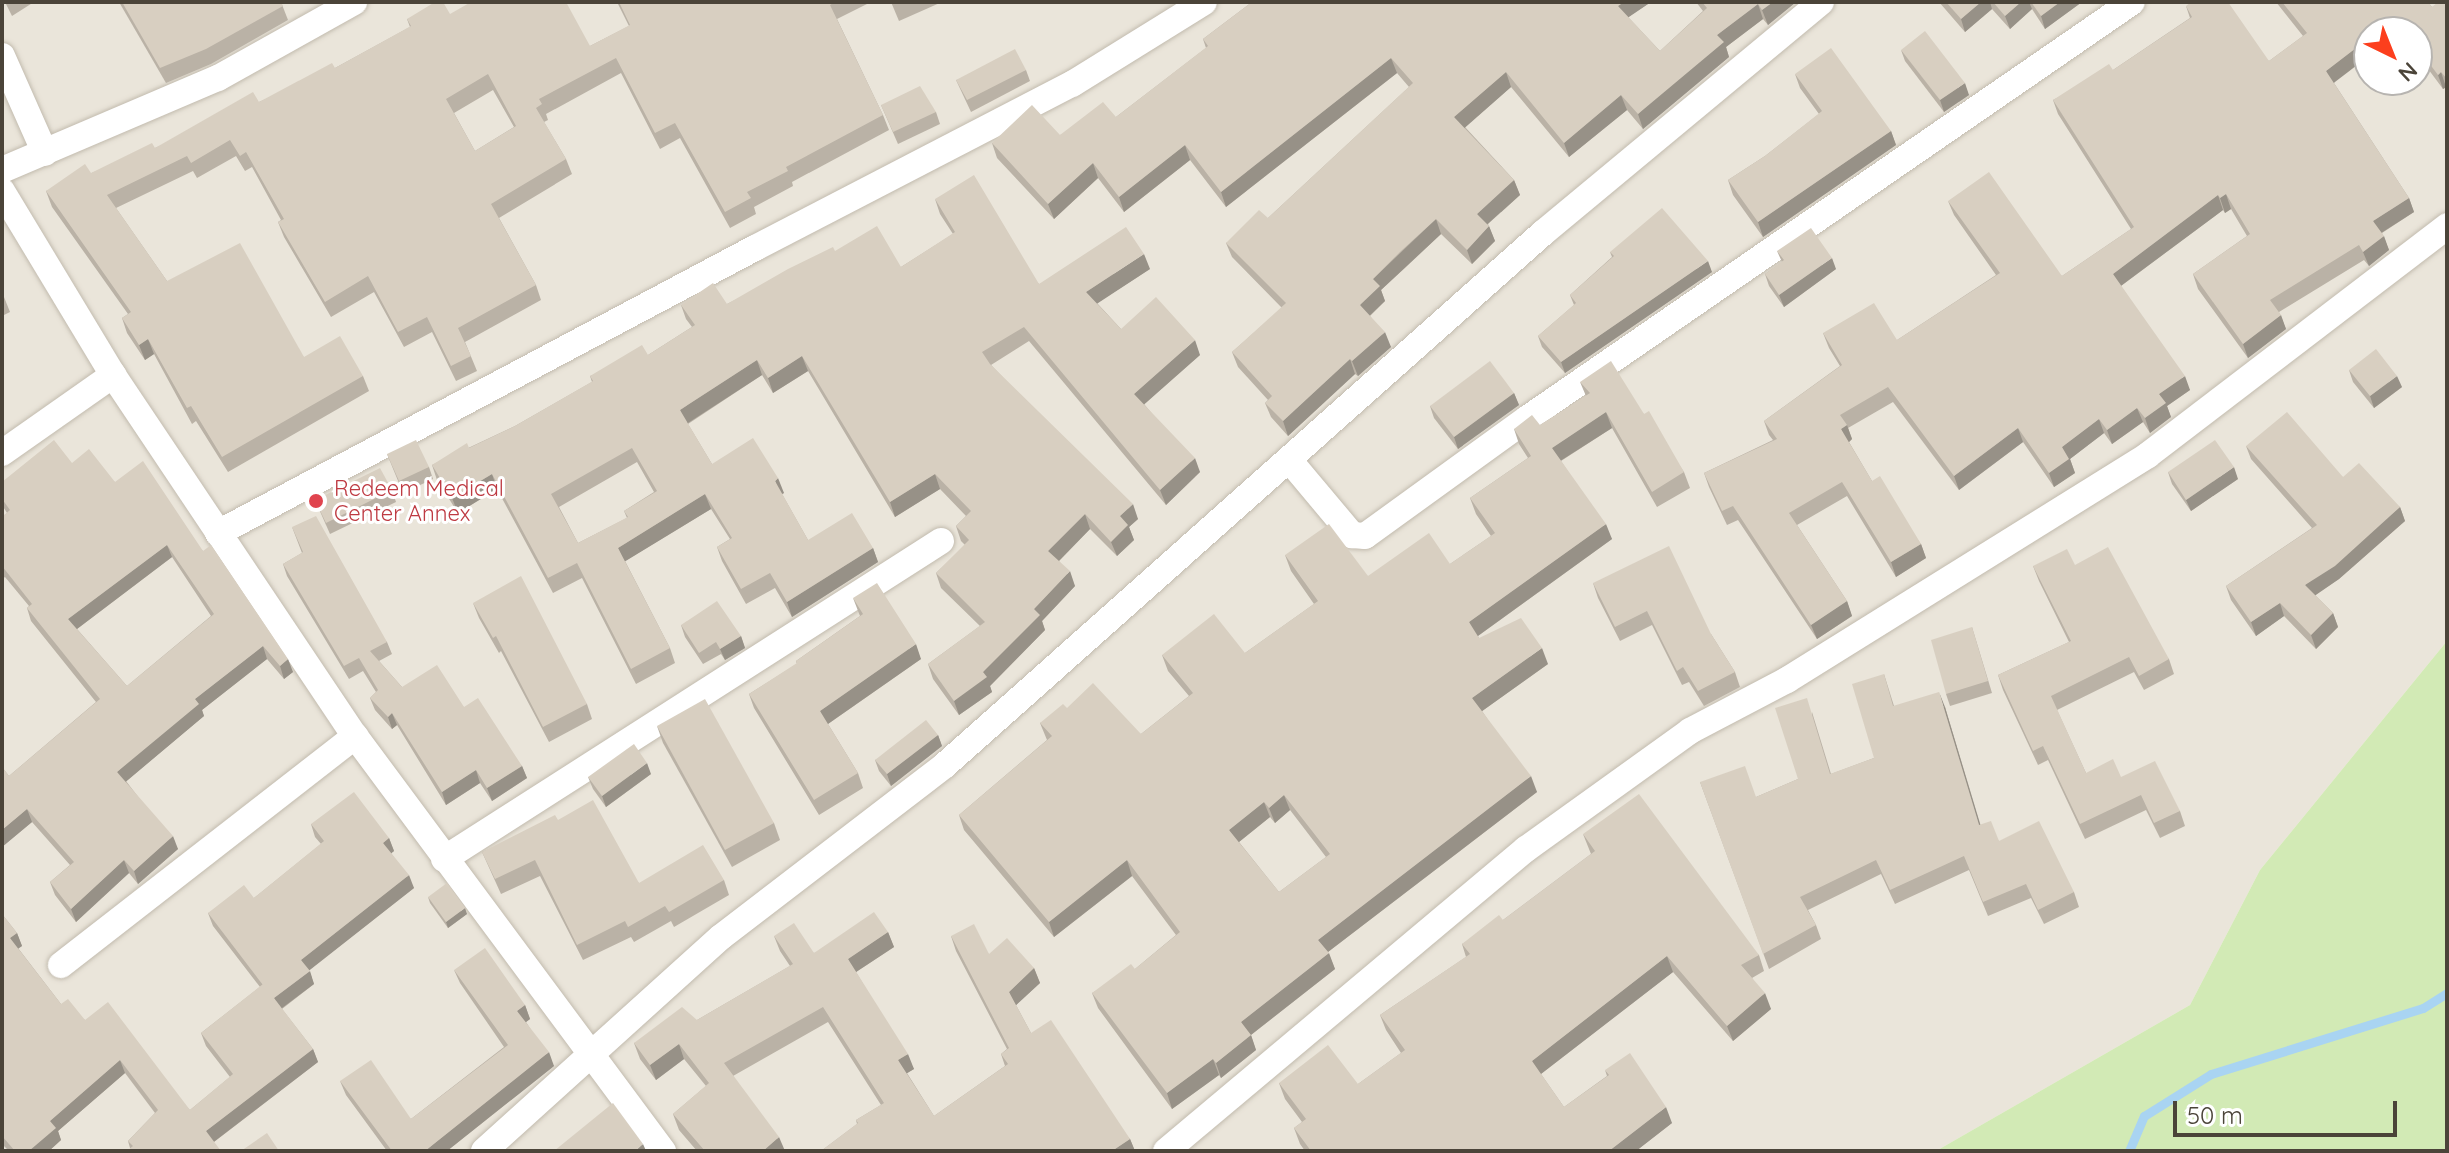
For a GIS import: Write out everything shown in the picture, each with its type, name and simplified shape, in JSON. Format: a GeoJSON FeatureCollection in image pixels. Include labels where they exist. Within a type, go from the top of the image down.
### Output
{"type":"FeatureCollection","features":[{"type":"Feature","properties":{"kind":"street"},"geometry":{"type":"LineString","coordinates":[[2,170],[218,78],[354,2]]}},
{"type":"Feature","properties":{"kind":"street"},"geometry":{"type":"LineString","coordinates":[[218,533],[1072,84],[1204,2]]}},
{"type":"Feature","properties":{"kind":"street"},"geometry":{"type":"LineString","coordinates":[[484,1151],[590,1052],[721,937],[945,765],[1543,233],[1821,2]]}},
{"type":"Feature","properties":{"kind":"street"},"geometry":{"type":"LineString","coordinates":[[1290,461],[1352,535],[1365,536],[1528,418],[2132,2]]}},
{"type":"Feature","properties":{"kind":"street"},"geometry":{"type":"LineString","coordinates":[[2,56],[45,153]]}},
{"type":"Feature","properties":{"kind":"street"},"geometry":{"type":"LineString","coordinates":[[2,191],[113,375],[355,736],[663,1151]]}},
{"type":"Feature","properties":{"kind":"street"},"geometry":{"type":"LineString","coordinates":[[1166,1151],[1526,849],[1690,731],[1787,680],[2148,455],[2447,226]]}},
{"type":"Feature","properties":{"kind":"street"},"geometry":{"type":"LineString","coordinates":[[2,453],[113,375]]}},
{"type":"Feature","properties":{"kind":"street"},"geometry":{"type":"LineString","coordinates":[[444,859],[941,541]]}},
{"type":"Feature","properties":{"kind":"street"},"geometry":{"type":"LineString","coordinates":[[61,965],[355,736]]}},
{"type":"Feature","properties":{"kind":"shaded area"},"geometry":{"type":"Polygon","coordinates":[[[2,2],[2447,2],[2447,641],[2260,870],[2190,1005],[1936,1151],[2,1151],[2,2]]]}},
{"type":"Feature","properties":{"kind":"green space"},"geometry":{"type":"Polygon","coordinates":[[[2447,641],[2447,1151],[1936,1151],[2190,1005],[2260,870],[2447,641]]]}},
{"type":"Feature","properties":{"kind":"building"},"geometry":{"type":"Polygon","coordinates":[[[122,2],[281,2],[283,6],[206,49],[160,68],[122,2]]]}},
{"type":"Feature","properties":{"kind":"building"},"geometry":{"type":"Polygon","coordinates":[[[435,2],[443,2],[450,14],[471,2],[566,2],[590,46],[630,25],[619,2],[835,2],[830,5],[883,115],[786,167],[788,171],[747,192],[751,198],[725,212],[675,123],[655,133],[616,58],[539,99],[542,104],[536,108],[566,159],[491,204],[536,285],[458,328],[471,356],[451,366],[427,317],[398,332],[368,276],[325,302],[278,222],[284,219],[246,152],[240,156],[230,140],[191,163],[187,156],[107,195],[167,281],[240,243],[304,357],[340,336],[363,376],[222,457],[191,406],[187,408],[148,339],[139,345],[122,318],[131,312],[46,191],[85,164],[91,173],[152,143],[155,148],[253,92],[259,102],[332,63],[335,68],[411,26],[407,19],[435,2]],[[488,74],[446,99],[475,151],[516,126],[488,74]]]}},
{"type":"Feature","properties":{"kind":"building"},"geometry":{"type":"Polygon","coordinates":[[[1252,2],[1624,2],[1618,6],[1660,51],[1707,8],[1702,2],[1773,2],[1762,10],[1758,4],[1717,35],[1724,42],[1638,114],[1621,95],[1564,143],[1506,72],[1454,117],[1514,180],[1477,214],[1489,226],[1467,250],[1436,219],[1400,252],[1373,279],[1380,286],[1360,305],[1385,332],[1352,361],[1350,359],[1283,421],[1265,403],[1272,396],[1232,352],[1286,303],[1226,243],[1259,210],[1268,218],[1413,83],[1391,58],[1221,192],[1185,145],[1119,197],[1093,163],[1048,204],[992,143],[1032,105],[1060,135],[1103,102],[1116,117],[1208,46],[1203,39],[1252,2]]]}},
{"type":"Feature","properties":{"kind":"building"},"geometry":{"type":"Polygon","coordinates":[[[1946,2],[1981,2],[1961,19],[1946,2]]]}},
{"type":"Feature","properties":{"kind":"building"},"geometry":{"type":"Polygon","coordinates":[[[1993,2],[2021,2],[2005,16],[1993,2]]]}},
{"type":"Feature","properties":{"kind":"building"},"geometry":{"type":"Polygon","coordinates":[[[2031,2],[2060,2],[2041,16],[2031,2]]]}},
{"type":"Feature","properties":{"kind":"building"},"geometry":{"type":"Polygon","coordinates":[[[2191,2],[2228,2],[2269,61],[2307,33],[2282,2],[2428,2],[2432,7],[2438,2],[2447,2],[2447,79],[2433,68],[2433,16],[2353,16],[2353,50],[2326,71],[2409,198],[2373,221],[2384,236],[2363,252],[2359,245],[2270,300],[2281,315],[2243,344],[2193,274],[2250,234],[2226,194],[2220,198],[2218,195],[2113,274],[2185,376],[2159,394],[2166,403],[2145,418],[2137,408],[2107,430],[2099,419],[2062,447],[2069,459],[2049,473],[2018,428],[1954,476],[1888,387],[1840,415],[1847,425],[1841,429],[1872,481],[1880,476],[1921,544],[1891,562],[1842,482],[1789,513],[1847,601],[1811,625],[1733,506],[1722,511],[1704,473],[1777,439],[1764,421],[1842,365],[1823,333],[1874,303],[1897,340],[2000,273],[1948,201],[1989,172],[2062,276],[2134,227],[2053,100],[2109,64],[2113,70],[2192,17],[2186,6],[2191,2]]]}},
{"type":"Feature","properties":{"kind":"building"},"geometry":{"type":"Polygon","coordinates":[[[1925,31],[1965,83],[1940,100],[1901,50],[1925,31]]]}},
{"type":"Feature","properties":{"kind":"building"},"geometry":{"type":"Polygon","coordinates":[[[1831,48],[1891,131],[1758,222],[1728,180],[1765,156],[1822,111],[1795,74],[1831,48]]]}},
{"type":"Feature","properties":{"kind":"building"},"geometry":{"type":"Polygon","coordinates":[[[1015,49],[1026,70],[967,100],[956,80],[1015,49]]]}},
{"type":"Feature","properties":{"kind":"building"},"geometry":{"type":"Polygon","coordinates":[[[920,86],[936,112],[893,132],[881,105],[920,86]]]}},
{"type":"Feature","properties":{"kind":"building"},"geometry":{"type":"Polygon","coordinates":[[[974,175],[1039,284],[1126,227],[1144,254],[1086,292],[1121,329],[1156,297],[1195,340],[1134,394],[1195,458],[1160,490],[1024,327],[982,352],[990,364],[1133,504],[1120,516],[1128,525],[1111,542],[1085,514],[1048,551],[1070,571],[1034,609],[1040,615],[983,672],[987,677],[954,701],[928,664],[985,622],[936,573],[969,540],[956,526],[971,511],[935,474],[890,502],[802,356],[768,378],[757,360],[680,410],[712,464],[753,438],[778,478],[775,481],[808,540],[852,513],[873,548],[787,602],[770,573],[741,589],[717,547],[732,538],[705,494],[618,548],[670,648],[631,669],[577,563],[548,578],[492,474],[452,498],[432,465],[467,443],[469,448],[515,426],[593,381],[590,376],[642,345],[648,355],[695,325],[681,305],[713,283],[727,304],[788,269],[833,247],[835,251],[877,226],[901,267],[955,232],[935,199],[974,175]],[[632,448],[551,494],[578,543],[628,517],[624,511],[657,491],[632,448]]]}},
{"type":"Feature","properties":{"kind":"building"},"geometry":{"type":"Polygon","coordinates":[[[1662,208],[1708,261],[1561,362],[1538,336],[1576,303],[1570,295],[1614,256],[1610,252],[1662,208]]]}},
{"type":"Feature","properties":{"kind":"building"},"geometry":{"type":"Polygon","coordinates":[[[1811,228],[1832,258],[1779,295],[1765,274],[1784,260],[1777,251],[1811,228]]]}},
{"type":"Feature","properties":{"kind":"building"},"geometry":{"type":"Polygon","coordinates":[[[2376,349],[2397,376],[2370,396],[2349,370],[2376,349]]]}},
{"type":"Feature","properties":{"kind":"building"},"geometry":{"type":"Polygon","coordinates":[[[1490,361],[1514,393],[1454,437],[1430,406],[1490,361]]]}},
{"type":"Feature","properties":{"kind":"building"},"geometry":{"type":"Polygon","coordinates":[[[1611,361],[1644,414],[1649,411],[1684,472],[1652,492],[1606,412],[1552,448],[1606,524],[1469,622],[1479,638],[1521,618],[1542,648],[1472,698],[1531,776],[1318,940],[1329,953],[1241,1022],[1251,1035],[1216,1063],[1213,1059],[1167,1093],[1092,993],[1131,964],[1135,969],[1180,932],[1127,860],[1049,922],[959,815],[1052,736],[1040,723],[1063,704],[1067,708],[1093,683],[1141,734],[1193,693],[1162,655],[1214,614],[1245,653],[1318,601],[1285,555],[1329,524],[1368,576],[1429,533],[1450,564],[1495,533],[1470,498],[1531,456],[1514,429],[1532,415],[1540,425],[1590,393],[1580,382],[1611,361]],[[1284,795],[1269,808],[1264,802],[1229,830],[1279,892],[1330,854],[1284,795]]]}},
{"type":"Feature","properties":{"kind":"building"},"geometry":{"type":"Polygon","coordinates":[[[2287,412],[2343,477],[2359,463],[2400,507],[2335,566],[2305,585],[2333,613],[2311,635],[2280,603],[2251,622],[2226,586],[2317,525],[2246,446],[2287,412]]]}},
{"type":"Feature","properties":{"kind":"building"},"geometry":{"type":"Polygon","coordinates":[[[54,440],[72,463],[89,449],[115,482],[143,461],[203,551],[211,545],[288,659],[280,666],[263,646],[195,699],[199,704],[117,772],[173,836],[134,871],[124,860],[71,909],[50,882],[74,862],[27,809],[2,830],[2,767],[9,776],[100,699],[27,608],[32,604],[2,566],[2,517],[10,510],[2,499],[2,482],[54,440]],[[167,545],[68,619],[127,686],[214,614],[167,545]]]}},
{"type":"Feature","properties":{"kind":"building"},"geometry":{"type":"Polygon","coordinates":[[[416,440],[429,467],[399,481],[387,454],[416,440]]]}},
{"type":"Feature","properties":{"kind":"building"},"geometry":{"type":"Polygon","coordinates":[[[2215,440],[2234,467],[2186,500],[2168,472],[2215,440]]]}},
{"type":"Feature","properties":{"kind":"building"},"geometry":{"type":"Polygon","coordinates":[[[380,468],[392,490],[326,523],[315,500],[380,468]]]}},
{"type":"Feature","properties":{"kind":"building"},"geometry":{"type":"Polygon","coordinates":[[[316,516],[387,642],[370,651],[402,687],[437,665],[464,707],[478,698],[522,766],[487,788],[476,770],[442,792],[392,713],[388,717],[370,698],[378,690],[359,658],[344,666],[283,564],[303,552],[292,527],[316,516]]]}},
{"type":"Feature","properties":{"kind":"building"},"geometry":{"type":"Polygon","coordinates":[[[1669,546],[1711,634],[1735,672],[1698,691],[1683,667],[1677,671],[1647,611],[1615,627],[1593,583],[1669,546]]]}},
{"type":"Feature","properties":{"kind":"building"},"geometry":{"type":"Polygon","coordinates":[[[2108,547],[2169,659],[2139,676],[2129,657],[2051,696],[2086,773],[2113,759],[2121,777],[2155,761],[2180,811],[2154,823],[2141,795],[2080,824],[2043,746],[2033,751],[1998,675],[2071,641],[2033,566],[2067,549],[2075,565],[2108,547]]]}},
{"type":"Feature","properties":{"kind":"building"},"geometry":{"type":"Polygon","coordinates":[[[521,576],[587,704],[543,727],[496,636],[493,638],[473,603],[521,576]]]}},
{"type":"Feature","properties":{"kind":"building"},"geometry":{"type":"Polygon","coordinates":[[[877,583],[916,644],[820,711],[858,773],[814,800],[749,694],[863,614],[853,598],[877,583]]]}},
{"type":"Feature","properties":{"kind":"building"},"geometry":{"type":"Polygon","coordinates":[[[717,601],[741,636],[720,649],[716,642],[699,653],[681,625],[717,601]]]}},
{"type":"Feature","properties":{"kind":"building"},"geometry":{"type":"Polygon","coordinates":[[[1972,627],[1988,681],[1946,694],[1931,640],[1972,627]]]}},
{"type":"Feature","properties":{"kind":"building"},"geometry":{"type":"Polygon","coordinates":[[[1884,674],[1893,706],[1939,692],[1979,825],[1991,821],[1999,841],[2039,821],[2074,892],[2038,910],[2026,884],[1983,902],[1964,856],[1890,890],[1876,860],[1800,897],[1816,925],[1763,954],[1700,782],[1745,766],[1756,797],[1798,779],[1775,708],[1807,698],[1830,774],[1874,758],[1852,684],[1884,674]]]}},
{"type":"Feature","properties":{"kind":"building"},"geometry":{"type":"Polygon","coordinates":[[[705,699],[774,823],[725,850],[657,726],[705,699]]]}},
{"type":"Feature","properties":{"kind":"building"},"geometry":{"type":"Polygon","coordinates":[[[926,720],[938,735],[887,774],[875,760],[926,720]]]}},
{"type":"Feature","properties":{"kind":"building"},"geometry":{"type":"Polygon","coordinates":[[[634,744],[647,763],[602,796],[588,777],[634,744]]]}},
{"type":"Feature","properties":{"kind":"building"},"geometry":{"type":"Polygon","coordinates":[[[354,792],[389,838],[383,843],[409,875],[301,960],[310,971],[274,998],[313,1049],[206,1131],[221,1151],[127,1151],[133,1146],[128,1141],[158,1110],[120,1060],[50,1121],[56,1128],[29,1151],[15,1151],[2,1136],[2,914],[17,933],[10,938],[61,1004],[68,999],[85,1020],[108,1002],[190,1110],[233,1074],[201,1033],[262,984],[208,913],[244,885],[254,898],[324,841],[311,824],[354,792]]]}},
{"type":"Feature","properties":{"kind":"building"},"geometry":{"type":"Polygon","coordinates":[[[1639,794],[1759,955],[1741,965],[1765,993],[1727,1026],[1667,956],[1532,1061],[1564,1107],[1609,1075],[1605,1070],[1630,1053],[1666,1107],[1609,1151],[1311,1151],[1294,1128],[1306,1119],[1279,1083],[1328,1045],[1358,1084],[1405,1050],[1380,1015],[1470,954],[1462,944],[1499,915],[1503,920],[1595,851],[1583,834],[1639,794]]]}},
{"type":"Feature","properties":{"kind":"building"},"geometry":{"type":"Polygon","coordinates":[[[593,800],[639,883],[703,845],[724,880],[669,912],[665,906],[628,927],[625,921],[577,945],[535,860],[495,879],[482,852],[555,815],[558,820],[593,800]]]}},
{"type":"Feature","properties":{"kind":"building"},"geometry":{"type":"Polygon","coordinates":[[[447,883],[465,908],[446,922],[428,897],[447,883]]]}},
{"type":"Feature","properties":{"kind":"building"},"geometry":{"type":"Polygon","coordinates":[[[874,912],[888,932],[848,959],[908,1054],[898,1060],[934,1116],[1008,1064],[1001,1054],[1009,1048],[951,936],[974,924],[989,954],[1007,938],[1034,968],[1009,992],[1031,1033],[1051,1020],[1130,1139],[1112,1151],[821,1151],[858,1123],[856,1120],[884,1103],[823,1007],[724,1063],[779,1137],[763,1151],[705,1151],[673,1114],[709,1083],[679,1044],[650,1065],[634,1043],[682,1007],[697,1020],[793,964],[774,936],[794,923],[814,953],[874,912]]]}},
{"type":"Feature","properties":{"kind":"building"},"geometry":{"type":"Polygon","coordinates":[[[485,948],[525,1005],[517,1011],[549,1052],[425,1151],[392,1151],[340,1081],[371,1060],[411,1119],[508,1045],[454,970],[485,948]]]}},
{"type":"Feature","properties":{"kind":"building"},"geometry":{"type":"Polygon","coordinates":[[[613,1103],[643,1144],[635,1151],[554,1151],[613,1103]]]}},
{"type":"Feature","properties":{"kind":"building"},"geometry":{"type":"Polygon","coordinates":[[[267,1133],[279,1151],[241,1151],[267,1133]]]}},
{"type":"Feature","properties":{"kind":"waterway"},"geometry":{"type":"LineString","coordinates":[[2129,1151],[2144,1116],[2211,1074],[2423,1008],[2447,993]]}},
{"type":"Feature","properties":{"kind":"place","name":"Redeem Medical Center Annex"},"geometry":{"type":"Point","coordinates":[316,501]}}]}
